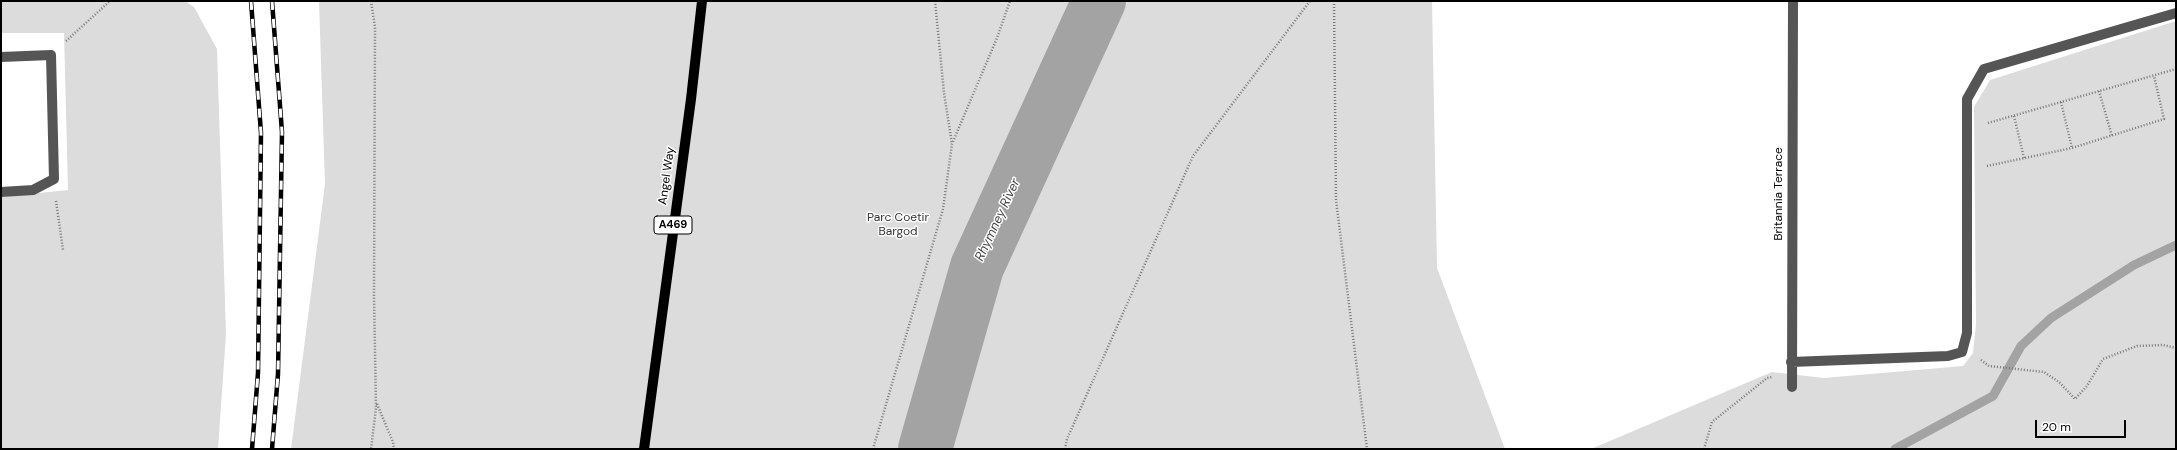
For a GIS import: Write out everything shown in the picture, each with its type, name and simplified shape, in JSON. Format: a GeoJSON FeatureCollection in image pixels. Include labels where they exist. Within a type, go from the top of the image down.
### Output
{"type":"FeatureCollection","features":[{"type":"Feature","properties":{"kind":"main road","name":"Angel Way"},"geometry":{"type":"LineString","coordinates":[[644,449],[691,99],[702,1]]}},
{"type":"Feature","properties":{"kind":"street","name":"Britannia Terrace"},"geometry":{"type":"LineString","coordinates":[[1792,388],[1793,1]]}},
{"type":"Feature","properties":{"kind":"street"},"geometry":{"type":"LineString","coordinates":[[1791,362],[1948,356],[1962,352],[1967,333],[1967,99],[1984,69],[2176,13]]}},
{"type":"Feature","properties":{"kind":"street"},"geometry":{"type":"LineString","coordinates":[[1,57],[51,55],[54,178],[34,190],[1,192]]}},
{"type":"Feature","properties":{"kind":"path"},"geometry":{"type":"LineString","coordinates":[[51,55],[110,1]]}},
{"type":"Feature","properties":{"kind":"path"},"geometry":{"type":"LineString","coordinates":[[371,1],[375,28],[374,295],[376,402],[371,449]]}},
{"type":"Feature","properties":{"kind":"path"},"geometry":{"type":"LineString","coordinates":[[935,1],[944,93],[952,144]]}},
{"type":"Feature","properties":{"kind":"path"},"geometry":{"type":"LineString","coordinates":[[873,449],[943,209],[952,144],[997,38],[1010,1]]}},
{"type":"Feature","properties":{"kind":"path"},"geometry":{"type":"LineString","coordinates":[[1065,449],[1067,440],[1193,156],[1310,1]]}},
{"type":"Feature","properties":{"kind":"path"},"geometry":{"type":"LineString","coordinates":[[1334,1],[1336,200],[1367,449]]}},
{"type":"Feature","properties":{"kind":"path"},"geometry":{"type":"LineString","coordinates":[[1966,127],[1974,127],[2014,116],[2176,69]]}},
{"type":"Feature","properties":{"kind":"path"},"geometry":{"type":"LineString","coordinates":[[1966,169],[1976,169],[2072,148],[2164,120],[2154,76]]}},
{"type":"Feature","properties":{"kind":"path"},"geometry":{"type":"LineString","coordinates":[[2099,91],[2112,136]]}},
{"type":"Feature","properties":{"kind":"path"},"geometry":{"type":"LineString","coordinates":[[2061,102],[2072,148]]}},
{"type":"Feature","properties":{"kind":"path"},"geometry":{"type":"LineString","coordinates":[[2014,116],[2024,158]]}},
{"type":"Feature","properties":{"kind":"path"},"geometry":{"type":"LineString","coordinates":[[54,178],[63,250]]}},
{"type":"Feature","properties":{"kind":"path"},"geometry":{"type":"LineString","coordinates":[[1989,366],[2044,372],[2059,382],[2075,399],[2087,386],[2103,359],[2138,346],[2163,345],[2176,348]]}},
{"type":"Feature","properties":{"kind":"path"},"geometry":{"type":"LineString","coordinates":[[1704,449],[1712,422],[1767,378]]}},
{"type":"Feature","properties":{"kind":"path"},"geometry":{"type":"LineString","coordinates":[[376,402],[393,442],[394,449]]}},
{"type":"Feature","properties":{"kind":"green space"},"geometry":{"type":"Polygon","coordinates":[[[1,1],[185,1],[194,7],[217,49],[226,334],[218,449],[1,449],[1,197],[68,190],[64,33],[1,33],[1,1]]]}},
{"type":"Feature","properties":{"kind":"green space","name":"Parc Coetir Bargod"},"geometry":{"type":"Polygon","coordinates":[[[319,1],[1432,1],[1437,268],[1505,449],[291,449],[325,184],[319,1]]]}},
{"type":"Feature","properties":{"kind":"green space"},"geometry":{"type":"Polygon","coordinates":[[[2176,21],[2176,449],[1591,449],[1772,372],[1824,378],[1963,366],[1973,353],[1976,324],[1974,107],[1990,80],[2176,21]]]}},
{"type":"Feature","properties":{"kind":"waterway","name":"Rhymney River"},"geometry":{"type":"LineString","coordinates":[[925,449],[977,267],[1099,1]]}},
{"type":"Feature","properties":{"kind":"waterway"},"geometry":{"type":"LineString","coordinates":[[1895,449],[1993,396],[2021,346],[2051,318],[2134,265],[2176,245]]}},
{"type":"Feature","properties":{"kind":"railway"},"geometry":{"type":"LineString","coordinates":[[251,1],[261,133],[258,373],[252,449]]}},
{"type":"Feature","properties":{"kind":"railway"},"geometry":{"type":"LineString","coordinates":[[272,1],[282,132],[278,374],[272,449]]}}]}
